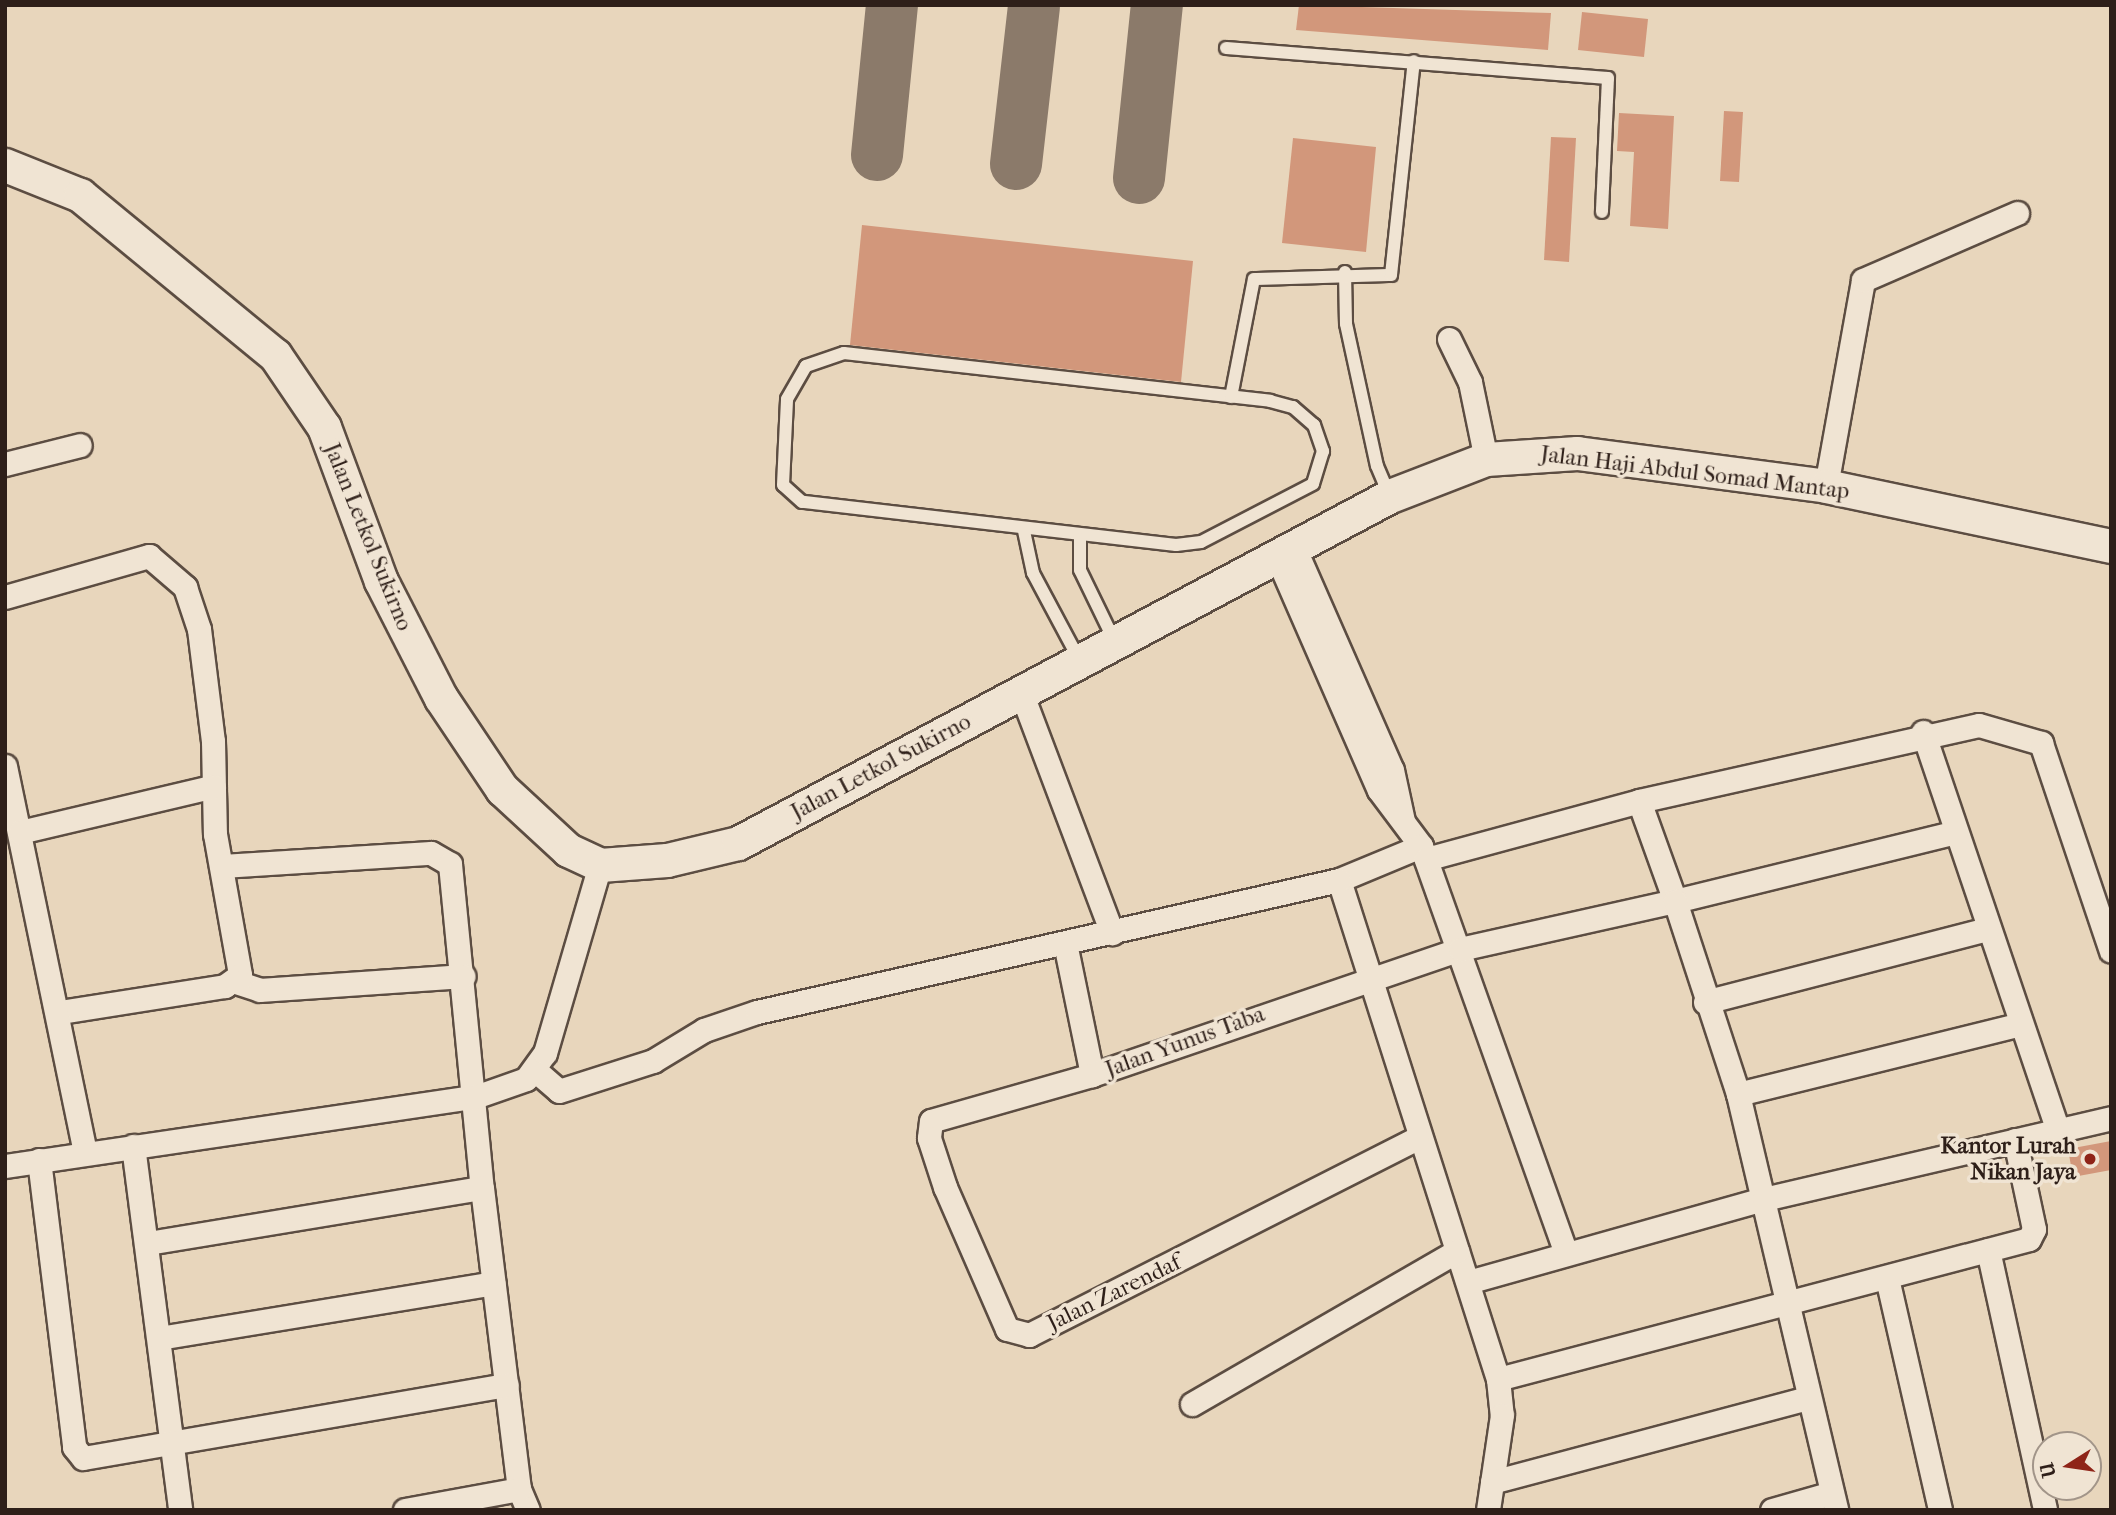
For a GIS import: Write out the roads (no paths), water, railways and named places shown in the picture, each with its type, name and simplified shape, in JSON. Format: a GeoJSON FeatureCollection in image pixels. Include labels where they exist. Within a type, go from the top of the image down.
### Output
{"type":"FeatureCollection","features":[{"type":"Feature","properties":{"kind":"main road","name":"Jalan Letkol Sukirno"},"geometry":{"type":"LineString","coordinates":[[5,165],[80,195],[275,355],[324,427],[381,581],[441,698],[502,789],[568,849],[600,865],[667,860],[738,843],[1284,552]]}},
{"type":"Feature","properties":{"kind":"main road","name":"Jalan Haji Abdul Somad Mantap"},"geometry":{"type":"LineString","coordinates":[[1284,552],[1390,496],[1486,459],[1577,453],[1826,486],[2111,546]]}},
{"type":"Feature","properties":{"kind":"street"},"geometry":{"type":"LineString","coordinates":[[1826,486],[1863,281],[2017,214]]}},
{"type":"Feature","properties":{"kind":"street"},"geometry":{"type":"LineString","coordinates":[[1449,339],[1470,382],[1486,459]]}},
{"type":"Feature","properties":{"kind":"street"},"geometry":{"type":"LineString","coordinates":[[5,464],[80,445]]}},
{"type":"Feature","properties":{"kind":"street"},"geometry":{"type":"LineString","coordinates":[[1284,552],[1392,770],[1403,821],[1423,852],[1460,949],[1566,1253]]}},
{"type":"Feature","properties":{"kind":"street"},"geometry":{"type":"LineString","coordinates":[[5,597],[141,556],[157,559],[185,587],[200,629],[222,866],[240,959],[236,982]]}},
{"type":"Feature","properties":{"kind":"street"},"geometry":{"type":"LineString","coordinates":[[1021,692],[1112,933]]}},
{"type":"Feature","properties":{"kind":"street"},"geometry":{"type":"LineString","coordinates":[[536,1071],[559,1091],[653,1061],[704,1030],[757,1012],[1339,880],[1423,852],[1923,732],[1970,724],[2039,740],[2111,951]]}},
{"type":"Feature","properties":{"kind":"street"},"geometry":{"type":"LineString","coordinates":[[1923,732],[2058,1130]]}},
{"type":"Feature","properties":{"kind":"street"},"geometry":{"type":"LineString","coordinates":[[6,770],[61,1012],[85,1153]]}},
{"type":"Feature","properties":{"kind":"street"},"geometry":{"type":"LineString","coordinates":[[20,832],[214,786]]}},
{"type":"Feature","properties":{"kind":"street"},"geometry":{"type":"LineString","coordinates":[[1639,801],[1738,1094],[1834,1502],[1772,1510]]}},
{"type":"Feature","properties":{"kind":"street","name":"Jalan Yunus Taba"},"geometry":{"type":"LineString","coordinates":[[1065,943],[1092,1075],[1460,949],[1675,901],[1956,832]]}},
{"type":"Feature","properties":{"kind":"street"},"geometry":{"type":"LineString","coordinates":[[222,866],[442,856],[455,874],[482,1188],[524,1499],[405,1510]]}},
{"type":"Feature","properties":{"kind":"street"},"geometry":{"type":"LineString","coordinates":[[5,1166],[475,1097],[536,1071],[600,865]]}},
{"type":"Feature","properties":{"kind":"street"},"geometry":{"type":"LineString","coordinates":[[1339,880],[1417,1138],[1468,1282],[1497,1379],[1502,1415],[1488,1510]]}},
{"type":"Feature","properties":{"kind":"street"},"geometry":{"type":"LineString","coordinates":[[1705,1002],[1988,929]]}},
{"type":"Feature","properties":{"kind":"street"},"geometry":{"type":"LineString","coordinates":[[61,1012],[236,982],[260,990],[464,976]]}},
{"type":"Feature","properties":{"kind":"street"},"geometry":{"type":"LineString","coordinates":[[1738,1094],[2020,1024]]}},
{"type":"Feature","properties":{"kind":"street","name":"Jalan Zarendaf"},"geometry":{"type":"LineString","coordinates":[[1092,1075],[931,1121],[929,1138],[944,1187],[1007,1329],[1029,1335],[1417,1138]]}},
{"type":"Feature","properties":{"kind":"street"},"geometry":{"type":"LineString","coordinates":[[1468,1282],[1764,1199],[2111,1118]]}},
{"type":"Feature","properties":{"kind":"street"},"geometry":{"type":"LineString","coordinates":[[1497,1379],[2029,1239],[2034,1229],[2015,1140]]}},
{"type":"Feature","properties":{"kind":"street"},"geometry":{"type":"LineString","coordinates":[[133,1146],[148,1242],[180,1510]]}},
{"type":"Feature","properties":{"kind":"street"},"geometry":{"type":"LineString","coordinates":[[39,1160],[76,1454],[99,1458],[507,1385]]}},
{"type":"Feature","properties":{"kind":"street"},"geometry":{"type":"LineString","coordinates":[[148,1242],[482,1188]]}},
{"type":"Feature","properties":{"kind":"street"},"geometry":{"type":"LineString","coordinates":[[1988,1250],[2045,1510]]}},
{"type":"Feature","properties":{"kind":"street"},"geometry":{"type":"LineString","coordinates":[[1192,1404],[1457,1251]]}},
{"type":"Feature","properties":{"kind":"street"},"geometry":{"type":"LineString","coordinates":[[1886,1278],[1940,1510]]}},
{"type":"Feature","properties":{"kind":"street"},"geometry":{"type":"LineString","coordinates":[[159,1338],[494,1283]]}},
{"type":"Feature","properties":{"kind":"street"},"geometry":{"type":"LineString","coordinates":[[1492,1482],[1808,1398]]}},
{"type":"Feature","properties":{"kind":"lane"},"geometry":{"type":"LineString","coordinates":[[1226,48],[1608,78],[1602,212]]}},
{"type":"Feature","properties":{"kind":"lane"},"geometry":{"type":"LineString","coordinates":[[1231,397],[1254,279],[1345,272],[1391,275],[1414,61]]}},
{"type":"Feature","properties":{"kind":"lane"},"geometry":{"type":"LineString","coordinates":[[1345,272],[1346,324],[1377,466],[1390,496]]}},
{"type":"Feature","properties":{"kind":"lane"},"geometry":{"type":"LineString","coordinates":[[844,353],[1231,397],[1293,407],[1314,425],[1323,451],[1313,484],[1201,542],[1080,539],[1024,531],[793,497],[783,485],[783,427],[787,399],[806,366],[844,353]]}},
{"type":"Feature","properties":{"kind":"lane"},"geometry":{"type":"LineString","coordinates":[[1024,531],[1033,573],[1080,661]]}},
{"type":"Feature","properties":{"kind":"lane"},"geometry":{"type":"LineString","coordinates":[[1080,539],[1080,570],[1115,642]]}},
{"type":"Feature","properties":{"kind":"place","name":"Kantor Lurah Nikan Jaya"},"geometry":{"type":"Point","coordinates":[2090,1159]}}]}
